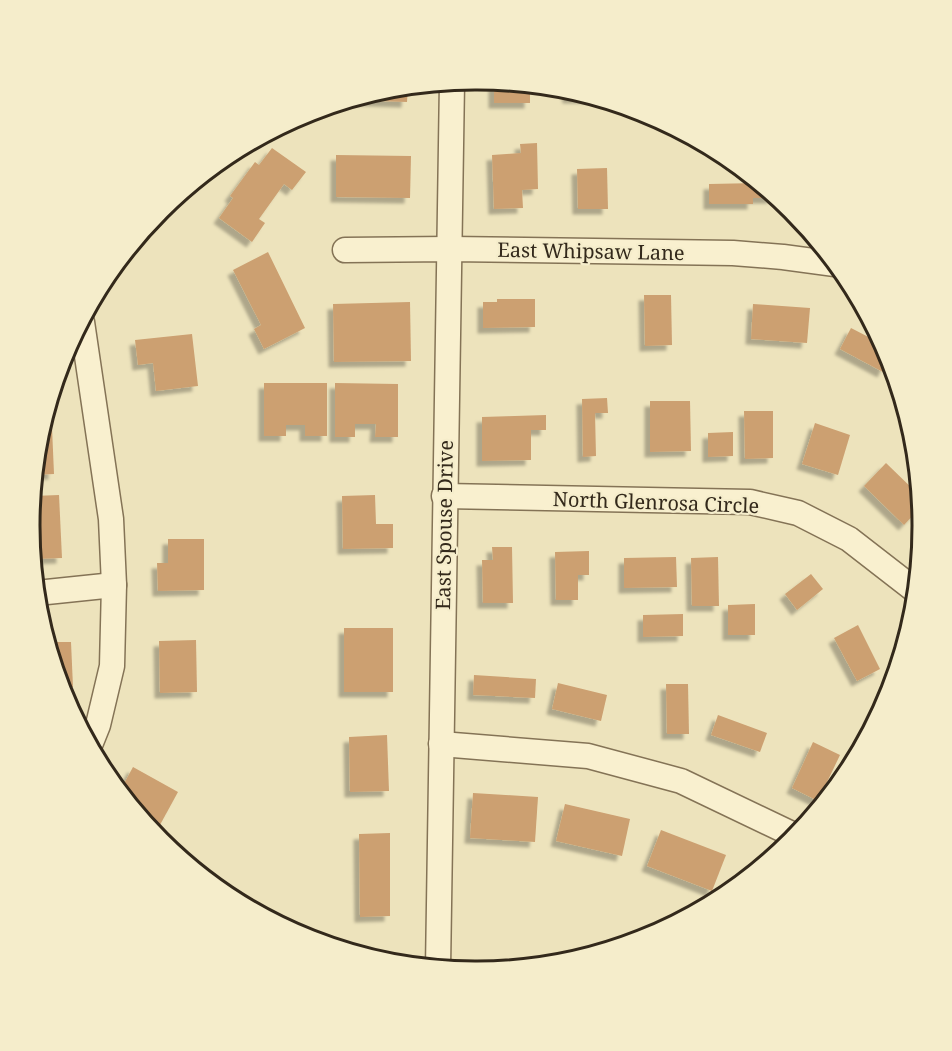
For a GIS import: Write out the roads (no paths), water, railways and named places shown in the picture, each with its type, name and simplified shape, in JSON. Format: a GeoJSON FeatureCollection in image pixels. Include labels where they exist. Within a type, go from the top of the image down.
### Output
{"type":"FeatureCollection","features":[{"type":"Feature","properties":{"kind":"street","name":"East Spouse Drive"},"geometry":{"type":"LineString","coordinates":[[438,959],[452,91]]}},
{"type":"Feature","properties":{"kind":"street","name":"East Whipsaw Lane"},"geometry":{"type":"LineString","coordinates":[[345,250],[450,249],[733,253],[824,262]]}},
{"type":"Feature","properties":{"kind":"street"},"geometry":{"type":"LineString","coordinates":[[83,337],[111,519],[114,585],[112,666],[90,728]]}},
{"type":"Feature","properties":{"kind":"street","name":"North Glenrosa Circle"},"geometry":{"type":"LineString","coordinates":[[444,496],[750,502],[798,513],[849,539],[908,584]]}},
{"type":"Feature","properties":{"kind":"street"},"geometry":{"type":"LineString","coordinates":[[46,592],[114,585]]}},
{"type":"Feature","properties":{"kind":"street"},"geometry":{"type":"LineString","coordinates":[[441,744],[588,756],[681,781],[786,831]]}}]}
